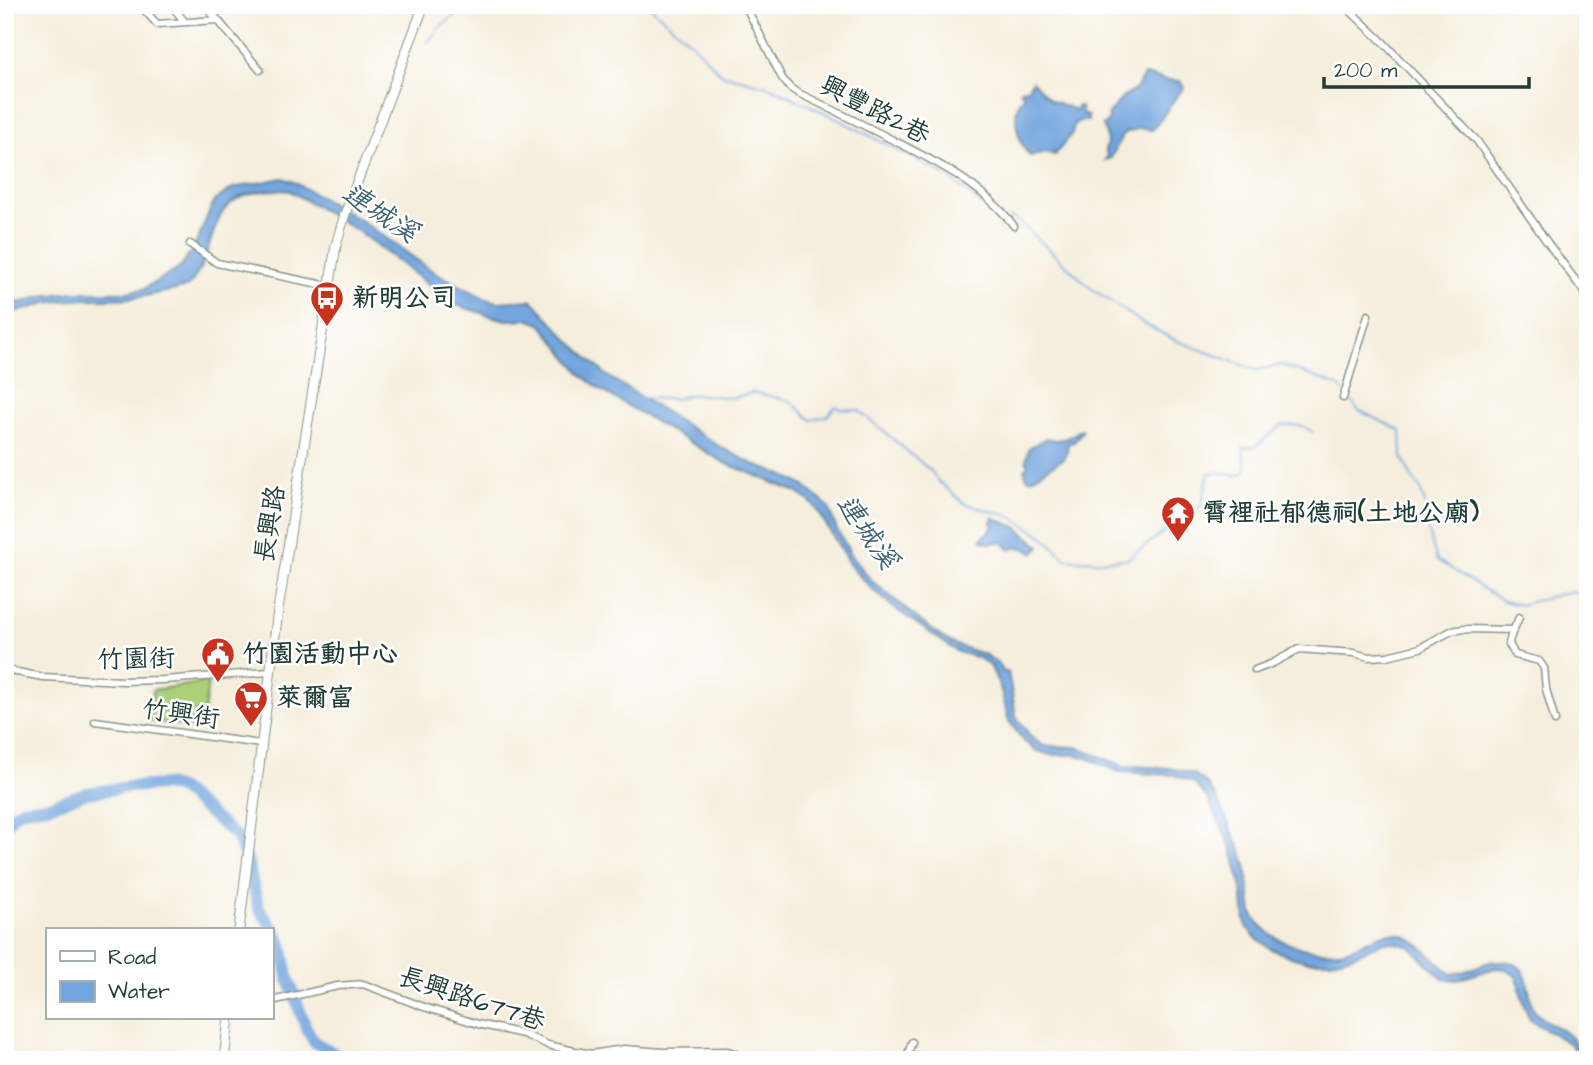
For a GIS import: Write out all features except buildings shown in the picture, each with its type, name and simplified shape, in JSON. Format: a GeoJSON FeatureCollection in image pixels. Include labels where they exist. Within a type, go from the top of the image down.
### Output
{"type":"FeatureCollection","features":[{"type":"Feature","properties":{"kind":"main road","name":"長興路"},"geometry":{"type":"LineString","coordinates":[[239,928],[269,672],[337,245],[344,217],[424,5]]}},
{"type":"Feature","properties":{"kind":"main road"},"geometry":{"type":"LineString","coordinates":[[224,1060],[229,1020]]}},
{"type":"Feature","properties":{"kind":"street"},"geometry":{"type":"LineString","coordinates":[[140,5],[157,24],[218,20]]}},
{"type":"Feature","properties":{"kind":"street"},"geometry":{"type":"LineString","coordinates":[[171,5],[185,22]]}},
{"type":"Feature","properties":{"kind":"street"},"geometry":{"type":"LineString","coordinates":[[205,5],[260,70]]}},
{"type":"Feature","properties":{"kind":"street","name":"興豐路2巷"},"geometry":{"type":"LineString","coordinates":[[745,5],[782,78],[790,88],[923,155],[961,178],[994,204],[1014,226]]}},
{"type":"Feature","properties":{"kind":"street"},"geometry":{"type":"LineString","coordinates":[[1344,5],[1478,141],[1588,297]]}},
{"type":"Feature","properties":{"kind":"street"},"geometry":{"type":"LineString","coordinates":[[190,244],[217,263],[329,285]]}},
{"type":"Feature","properties":{"kind":"street"},"geometry":{"type":"LineString","coordinates":[[1343,398],[1368,315]]}},
{"type":"Feature","properties":{"kind":"street"},"geometry":{"type":"LineString","coordinates":[[1519,617],[1512,630],[1509,644],[1511,650],[1515,655],[1539,661],[1544,668],[1546,689],[1555,721]]}},
{"type":"Feature","properties":{"kind":"street"},"geometry":{"type":"LineString","coordinates":[[1255,670],[1299,649],[1354,653],[1369,657],[1387,656],[1420,648],[1451,631],[1503,628],[1512,630]]}},
{"type":"Feature","properties":{"kind":"street","name":"竹園街"},"geometry":{"type":"LineString","coordinates":[[5,668],[50,678],[123,681],[269,672]]}},
{"type":"Feature","properties":{"kind":"street","name":"竹興街"},"geometry":{"type":"LineString","coordinates":[[95,721],[261,744]]}},
{"type":"Feature","properties":{"kind":"street","name":"長興路677巷"},"geometry":{"type":"LineString","coordinates":[[273,1001],[338,986],[363,984],[424,1007],[570,1050],[592,1054],[624,1049],[663,1052],[728,1051],[752,1060]]}},
{"type":"Feature","properties":{"kind":"street"},"geometry":{"type":"LineString","coordinates":[[906,1060],[912,1042]]}},
{"type":"Feature","properties":{"kind":"green space"},"geometry":{"type":"Polygon","coordinates":[[[208,682],[202,728],[149,721],[153,690],[208,682]]]}},
{"type":"Feature","properties":{"kind":"water"},"geometry":{"type":"Polygon","coordinates":[[[1144,75],[1180,81],[1184,88],[1152,130],[1138,128],[1127,131],[1111,158],[1105,160],[1107,143],[1103,126],[1109,120],[1108,114],[1124,96],[1135,90],[1144,75]]]}},
{"type":"Feature","properties":{"kind":"water"},"geometry":{"type":"Polygon","coordinates":[[[1032,81],[1050,100],[1075,110],[1078,106],[1081,107],[1082,114],[1088,116],[1088,121],[1074,124],[1072,133],[1055,155],[1046,152],[1030,156],[1019,135],[1017,110],[1024,97],[1020,89],[1028,88],[1032,81]]]}},
{"type":"Feature","properties":{"kind":"water"},"geometry":{"type":"Polygon","coordinates":[[[283,178],[365,223],[434,272],[486,299],[498,302],[532,300],[606,375],[722,448],[803,485],[828,506],[837,530],[854,559],[871,580],[943,638],[986,655],[1004,672],[1008,672],[1016,716],[1031,737],[1043,746],[1076,747],[1124,766],[1168,768],[1194,774],[1205,782],[1217,798],[1242,853],[1252,913],[1269,933],[1294,946],[1322,951],[1348,949],[1385,934],[1399,934],[1419,945],[1451,974],[1496,961],[1512,963],[1519,967],[1526,978],[1535,1012],[1567,1034],[1587,1060],[1581,1060],[1570,1044],[1530,1020],[1517,977],[1506,969],[1495,968],[1457,980],[1443,979],[1409,946],[1391,942],[1384,942],[1352,956],[1331,961],[1306,961],[1271,949],[1249,930],[1232,849],[1208,799],[1193,782],[1174,775],[1119,772],[1085,757],[1051,755],[1035,750],[1023,740],[1009,721],[1001,690],[991,667],[979,658],[958,652],[894,608],[871,588],[851,567],[817,509],[807,499],[725,463],[601,390],[582,375],[541,324],[527,319],[507,320],[456,305],[359,232],[290,191],[253,193],[238,198],[227,207],[219,218],[198,273],[187,287],[141,297],[74,299],[5,311],[5,304],[42,296],[143,289],[182,266],[192,253],[214,201],[233,188],[283,178]]]}},
{"type":"Feature","properties":{"kind":"water"},"geometry":{"type":"Polygon","coordinates":[[[1083,430],[1074,442],[1068,443],[1064,458],[1031,479],[1027,478],[1024,469],[1028,466],[1026,460],[1029,448],[1046,438],[1063,439],[1083,430]]]}},
{"type":"Feature","properties":{"kind":"water"},"geometry":{"type":"Polygon","coordinates":[[[993,517],[1016,527],[1040,546],[1033,553],[1022,548],[1010,550],[1002,542],[988,543],[981,540],[993,526],[993,517]]]}},
{"type":"Feature","properties":{"kind":"waterway"},"geometry":{"type":"LineString","coordinates":[[428,42],[440,27],[467,5]]}},
{"type":"Feature","properties":{"kind":"waterway"},"geometry":{"type":"LineString","coordinates":[[648,5],[693,44],[721,74],[768,86],[830,115],[947,176],[994,215],[1001,216]]}},
{"type":"Feature","properties":{"kind":"waterway"},"geometry":{"type":"LineString","coordinates":[[1010,218],[1016,219],[1092,289],[1144,324],[1177,341],[1256,370],[1282,365],[1339,386],[1343,391]]}},
{"type":"Feature","properties":{"kind":"waterway"},"geometry":{"type":"LineString","coordinates":[[641,398],[676,399],[688,395],[732,398],[757,393],[791,401],[811,420],[827,416],[836,406],[858,410],[931,471],[937,480],[965,504],[1010,516],[1043,536],[1066,559],[1097,561],[1127,559],[1201,506],[1209,473],[1236,476],[1246,471],[1243,448],[1255,447],[1282,425],[1303,426],[1313,432]]}},
{"type":"Feature","properties":{"kind":"waterway"},"geometry":{"type":"LineString","coordinates":[[1346,395],[1358,410],[1401,431],[1402,457],[1420,488],[1425,504],[1425,522],[1437,560],[1503,601],[1520,605],[1572,591],[1588,600]]}},
{"type":"Feature","properties":{"kind":"waterway"},"geometry":{"type":"LineString","coordinates":[[5,826],[12,816],[22,809],[48,806],[86,793],[166,785],[181,790],[236,836],[247,860],[259,909],[282,945],[288,977],[305,1025],[314,1042],[346,1060]]}},
{"type":"Feature","properties":{"kind":"place","name":"新明公司"},"geometry":{"type":"Point","coordinates":[327,328]}},
{"type":"Feature","properties":{"kind":"place","name":"霄裡社郁德祠(土地公廟)"},"geometry":{"type":"Point","coordinates":[1178,543]}},
{"type":"Feature","properties":{"kind":"place","name":"竹園活動中心"},"geometry":{"type":"Point","coordinates":[218,684]}},
{"type":"Feature","properties":{"kind":"place","name":"萊爾富"},"geometry":{"type":"Point","coordinates":[251,728]}},
{"type":"Feature","properties":{"kind":"water label","name":"連城溪"},"geometry":{"type":"Point","coordinates":[380,213]}},
{"type":"Feature","properties":{"kind":"water label","name":"連城溪"},"geometry":{"type":"Point","coordinates":[867,532]}}]}
